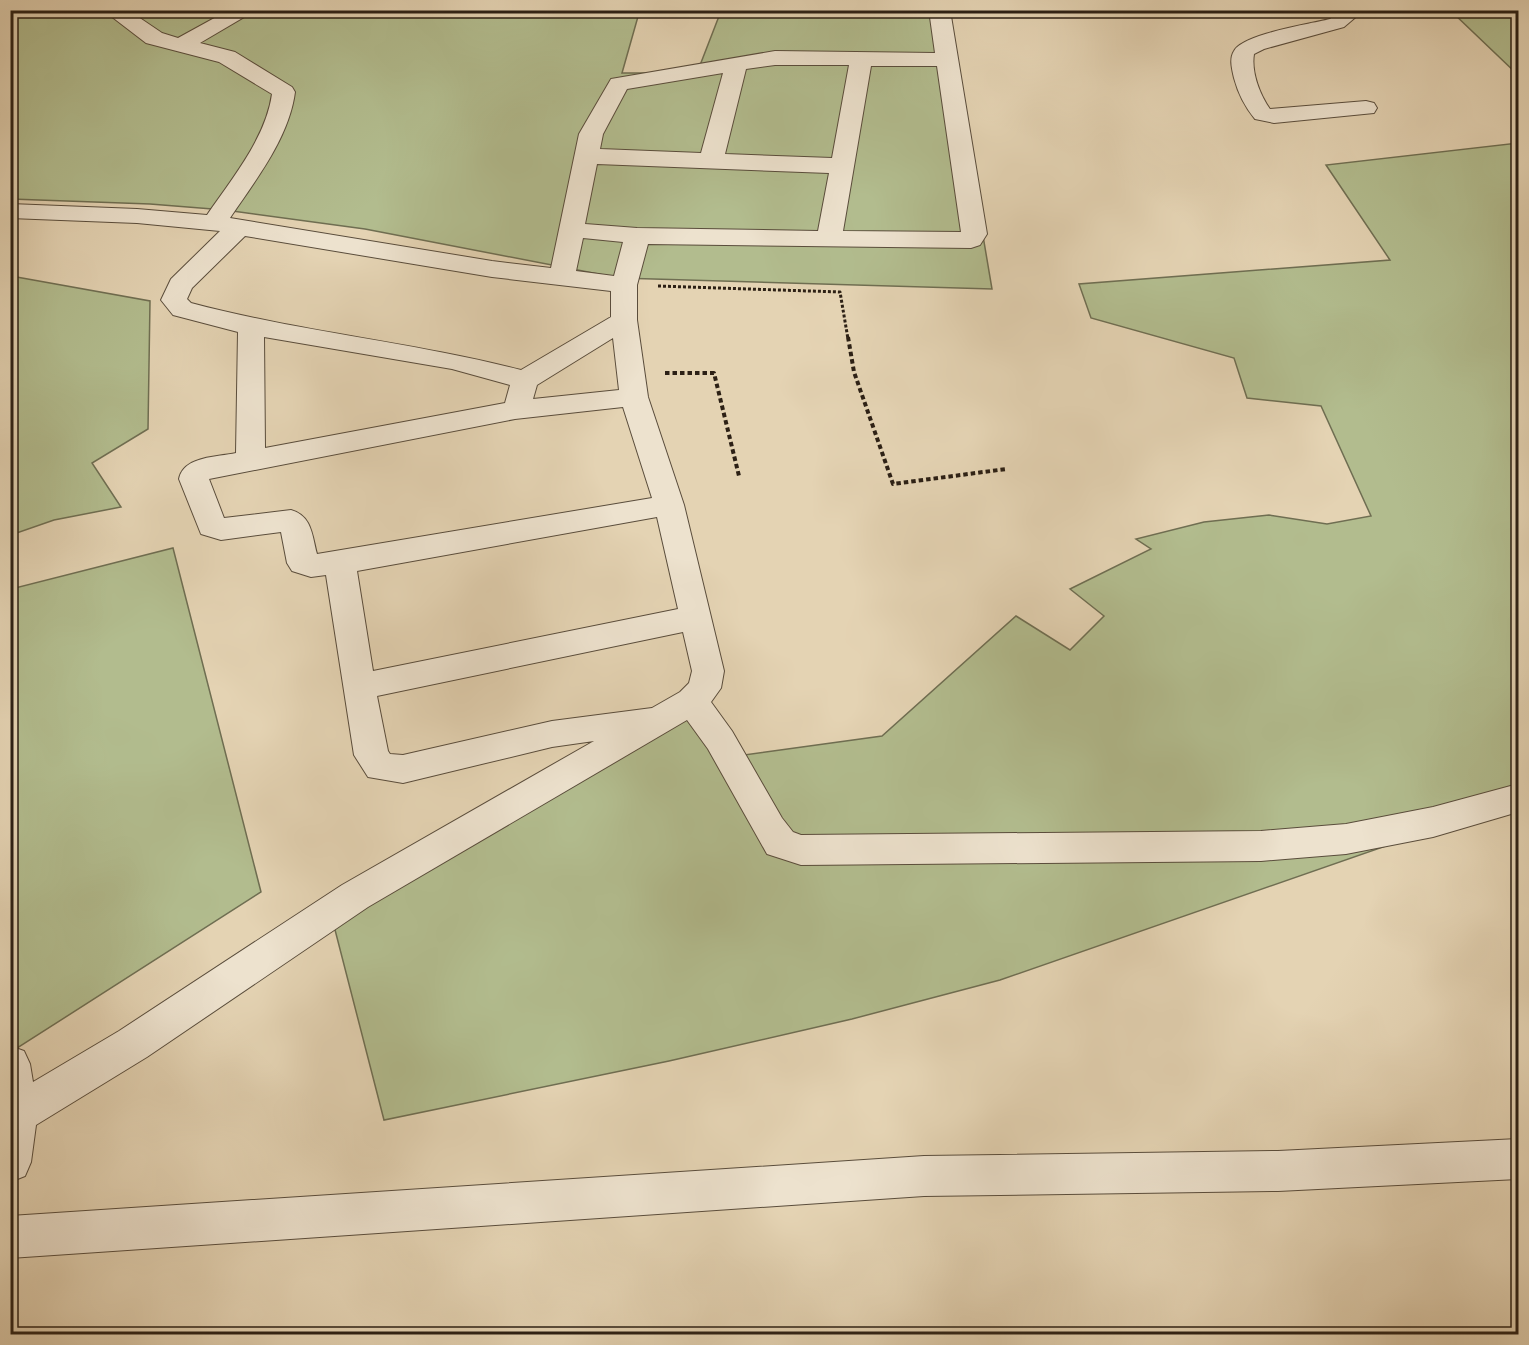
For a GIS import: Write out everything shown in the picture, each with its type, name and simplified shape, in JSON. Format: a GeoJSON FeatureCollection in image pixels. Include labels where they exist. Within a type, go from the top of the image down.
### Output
{"type":"FeatureCollection","features":[{"type":"Feature","properties":{"kind":"street"},"geometry":{"type":"LineString","coordinates":[[113,10],[154,38],[227,57],[285,92],[285,99],[227,225],[180,285],[174,300],[182,309],[251,327],[452,361],[525,380]]}},
{"type":"Feature","properties":{"kind":"street"},"geometry":{"type":"LineString","coordinates":[[179,46],[246,10]]}},
{"type":"Feature","properties":{"kind":"street"},"geometry":{"type":"LineString","coordinates":[[572,230],[637,236],[971,240],[974,234],[939,10]]}},
{"type":"Feature","properties":{"kind":"street"},"geometry":{"type":"LineString","coordinates":[[1354,10],[1337,23],[1256,44],[1245,50],[1242,58],[1251,100],[1263,114],[1274,116],[1366,108]]}},
{"type":"Feature","properties":{"kind":"street"},"geometry":{"type":"LineString","coordinates":[[562,279],[591,134],[619,84],[776,58],[948,60]]}},
{"type":"Feature","properties":{"kind":"street"},"geometry":{"type":"LineString","coordinates":[[829,239],[861,59]]}},
{"type":"Feature","properties":{"kind":"street"},"geometry":{"type":"LineString","coordinates":[[711,161],[737,63]]}},
{"type":"Feature","properties":{"kind":"street"},"geometry":{"type":"LineString","coordinates":[[585,156],[842,166]]}},
{"type":"Feature","properties":{"kind":"street"},"geometry":{"type":"LineString","coordinates":[[10,211],[137,216],[227,225],[562,279],[624,285]]}},
{"type":"Feature","properties":{"kind":"street"},"geometry":{"type":"LineString","coordinates":[[14,1116],[133,1044],[355,896],[521,802],[658,718],[692,701],[704,688],[708,670],[697,617],[669,505],[632,386],[624,320],[624,285],[637,236]]}},
{"type":"Feature","properties":{"kind":"street"},"geometry":{"type":"LineString","coordinates":[[515,410],[525,380],[624,320]]}},
{"type":"Feature","properties":{"kind":"street"},"geometry":{"type":"LineString","coordinates":[[251,327],[251,460]]}},
{"type":"Feature","properties":{"kind":"street"},"geometry":{"type":"LineString","coordinates":[[632,386],[201,470],[195,473],[194,479],[212,527],[221,529],[291,520],[295,525],[303,564],[311,566],[340,563],[669,505]]}},
{"type":"Feature","properties":{"kind":"street"},"geometry":{"type":"LineString","coordinates":[[340,563],[371,755],[380,767],[403,769],[552,734],[658,718]]}},
{"type":"Feature","properties":{"kind":"street"},"geometry":{"type":"LineString","coordinates":[[359,687],[697,617]]}},
{"type":"Feature","properties":{"kind":"street"},"geometry":{"type":"LineString","coordinates":[[692,701],[720,740],[769,828],[780,843],[801,850],[1261,846],[1346,838],[1433,822],[1518,798]]}},
{"type":"Feature","properties":{"kind":"street"},"geometry":{"type":"LineString","coordinates":[[10,1064],[14,1116],[10,1162]]}},
{"type":"Feature","properties":{"kind":"street"},"geometry":{"type":"LineString","coordinates":[[10,1237],[924,1176],[1278,1171],[1518,1159]]}},
{"type":"Feature","properties":{"kind":"path"},"geometry":{"type":"LineString","coordinates":[[624,285],[840,292],[854,372],[893,484],[1006,469]]}},
{"type":"Feature","properties":{"kind":"path"},"geometry":{"type":"LineString","coordinates":[[632,386],[714,373],[739,476]]}},
{"type":"Feature","properties":{"kind":"green space"},"geometry":{"type":"Polygon","coordinates":[[[572,10],[572,14],[639,13],[622,73],[697,73],[721,11],[945,11],[992,289],[619,278],[365,229],[225,210],[150,204],[11,199],[11,11],[572,10]]]}},
{"type":"Feature","properties":{"kind":"green space"},"geometry":{"type":"Polygon","coordinates":[[[1451,11],[1518,11],[1518,75],[1451,11]]]}},
{"type":"Feature","properties":{"kind":"green space"},"geometry":{"type":"Polygon","coordinates":[[[1518,143],[1518,800],[1000,980],[852,1019],[669,1061],[384,1120],[333,922],[709,698],[730,757],[882,736],[1016,616],[1070,650],[1104,616],[1070,589],[1151,549],[1136,539],[1204,522],[1269,515],[1327,524],[1371,516],[1321,406],[1247,398],[1234,358],[1091,318],[1079,284],[1390,260],[1326,165],[1518,143]]]}},
{"type":"Feature","properties":{"kind":"green space"},"geometry":{"type":"Polygon","coordinates":[[[11,276],[150,301],[148,429],[92,463],[121,507],[54,520],[11,535],[11,276]]]}},
{"type":"Feature","properties":{"kind":"green space"},"geometry":{"type":"Polygon","coordinates":[[[173,548],[261,892],[11,1052],[11,589],[173,548]]]}}]}
